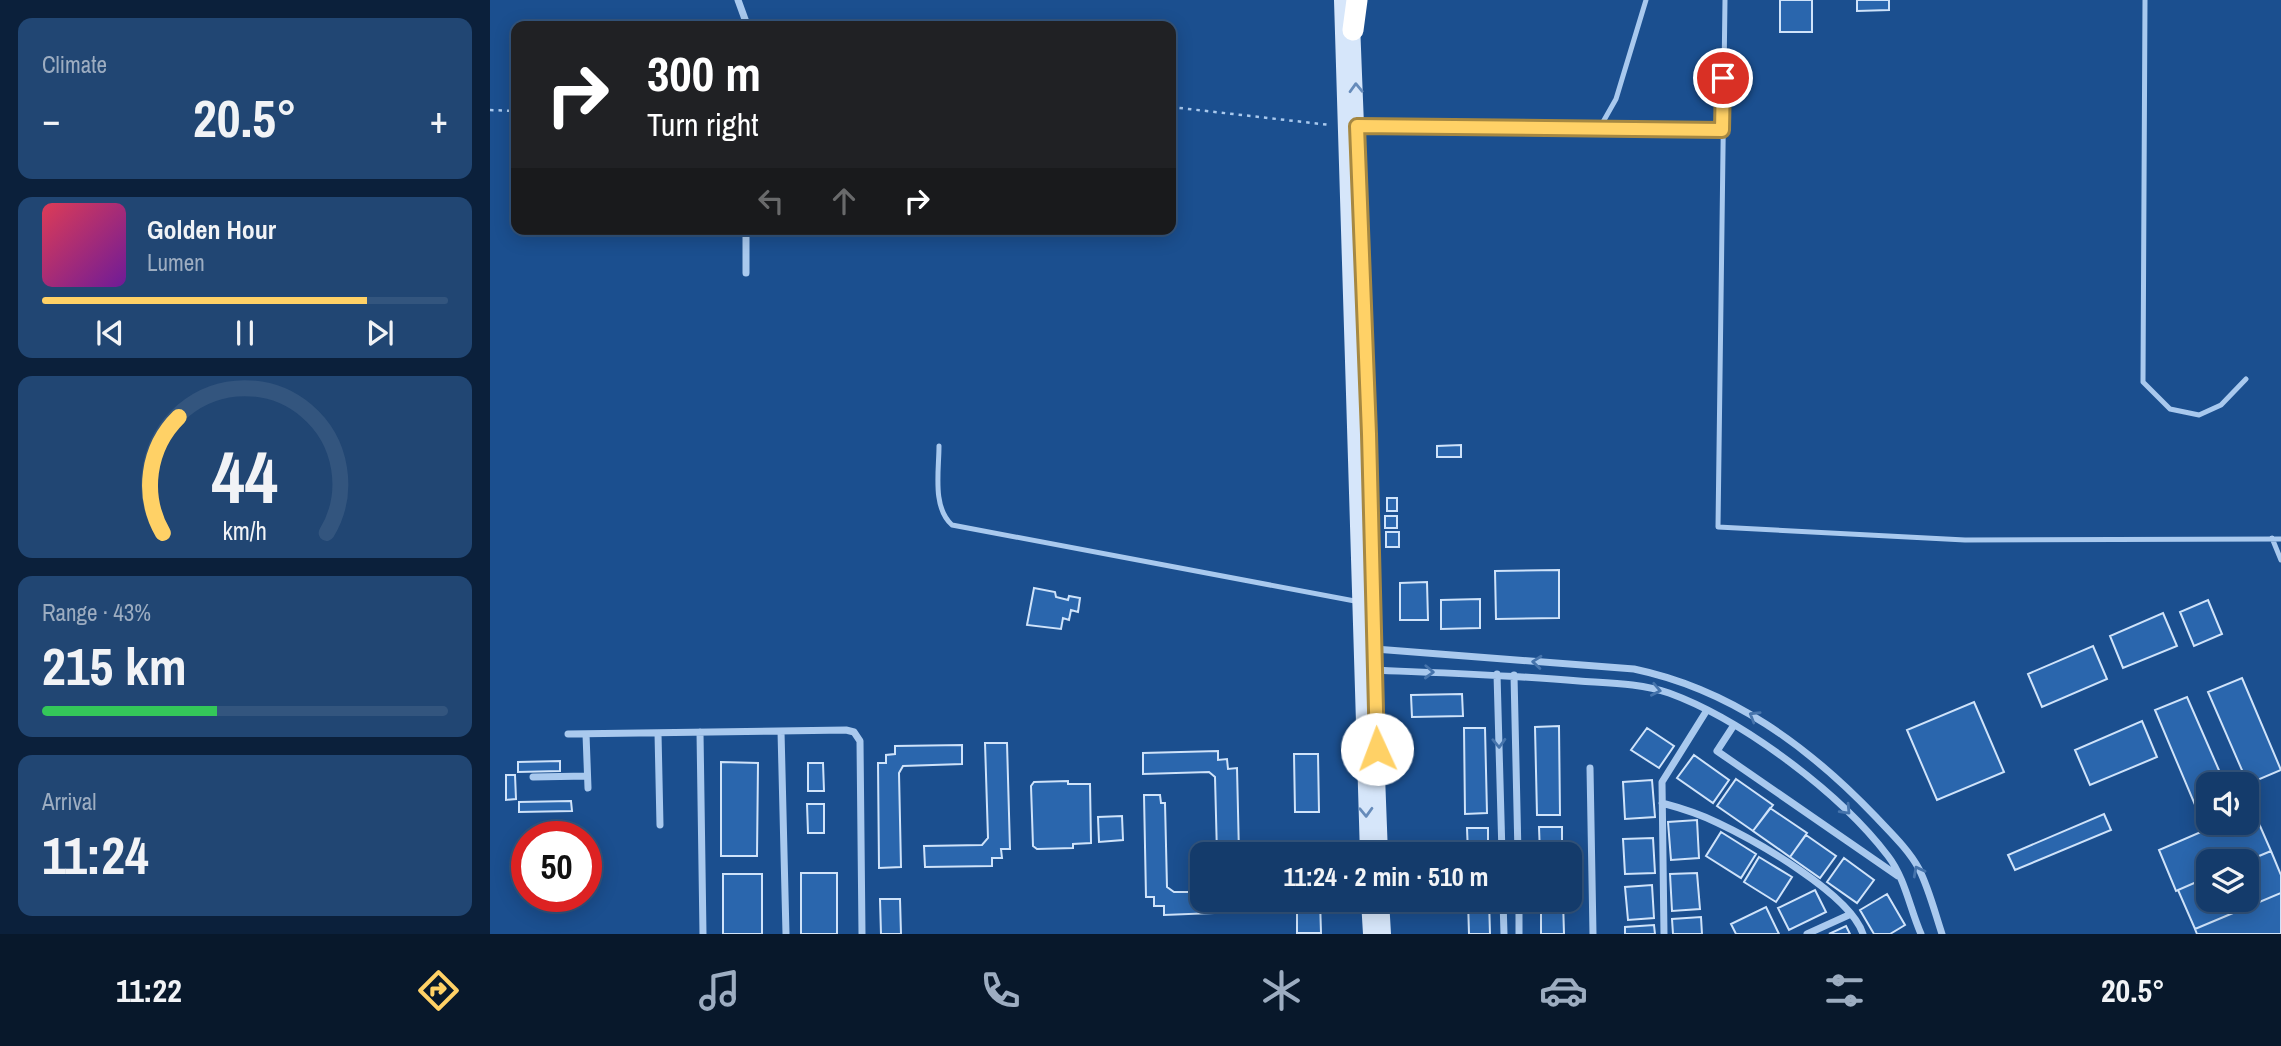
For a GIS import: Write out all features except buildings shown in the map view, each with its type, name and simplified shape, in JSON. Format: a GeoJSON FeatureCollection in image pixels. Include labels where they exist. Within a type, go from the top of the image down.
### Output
{"type":"FeatureCollection","features":[{"type":"Feature","properties":{"kind":"highway"},"geometry":{"type":"LineString","coordinates":[[1353,30],[1354,0]]}},
{"type":"Feature","properties":{"kind":"main road"},"geometry":{"type":"LineString","coordinates":[[1341,0],[1351,126],[1367,601],[1367,842]]}},
{"type":"Feature","properties":{"kind":"main road"},"geometry":{"type":"LineString","coordinates":[[1351,126],[1353,30]]}},
{"type":"Feature","properties":{"kind":"main road"},"geometry":{"type":"LineString","coordinates":[[1367,670],[1380,842]]}},
{"type":"Feature","properties":{"kind":"main road"},"geometry":{"type":"LineString","coordinates":[[1369,912],[1370,934]]}},
{"type":"Feature","properties":{"kind":"main road"},"geometry":{"type":"LineString","coordinates":[[1383,912],[1384,934]]}},
{"type":"Feature","properties":{"kind":"street"},"geometry":{"type":"LineString","coordinates":[[738,0],[746,21]]}},
{"type":"Feature","properties":{"kind":"street"},"geometry":{"type":"LineString","coordinates":[[746,235],[746,273]]}},
{"type":"Feature","properties":{"kind":"street"},"geometry":{"type":"LineString","coordinates":[[1368,648],[1634,669],[1668,676],[1738,707],[1774,728],[1813,757],[1845,785],[1891,833],[1919,868],[1942,934]]}},
{"type":"Feature","properties":{"kind":"street"},"geometry":{"type":"LineString","coordinates":[[1367,670],[1514,675],[1642,687],[1667,692],[1707,710],[1793,764],[1839,802],[1889,857],[1900,877],[1921,934]]}},
{"type":"Feature","properties":{"kind":"street"},"geometry":{"type":"LineString","coordinates":[[1497,674],[1502,842]]}},
{"type":"Feature","properties":{"kind":"street"},"geometry":{"type":"LineString","coordinates":[[1514,675],[1518,842]]}},
{"type":"Feature","properties":{"kind":"street"},"geometry":{"type":"LineString","coordinates":[[1664,934],[1662,782],[1707,710]]}},
{"type":"Feature","properties":{"kind":"street"},"geometry":{"type":"LineString","coordinates":[[1734,725],[1717,751],[1900,877]]}},
{"type":"Feature","properties":{"kind":"street"},"geometry":{"type":"LineString","coordinates":[[781,731],[786,934]]}},
{"type":"Feature","properties":{"kind":"street"},"geometry":{"type":"LineString","coordinates":[[700,732],[704,934]]}},
{"type":"Feature","properties":{"kind":"street"},"geometry":{"type":"LineString","coordinates":[[568,734],[854,732],[859,738],[862,934]]}},
{"type":"Feature","properties":{"kind":"street"},"geometry":{"type":"LineString","coordinates":[[658,733],[660,825]]}},
{"type":"Feature","properties":{"kind":"street"},"geometry":{"type":"LineString","coordinates":[[586,734],[588,788]]}},
{"type":"Feature","properties":{"kind":"street"},"geometry":{"type":"LineString","coordinates":[[1590,768],[1593,934]]}},
{"type":"Feature","properties":{"kind":"street"},"geometry":{"type":"LineString","coordinates":[[533,776],[587,776]]}},
{"type":"Feature","properties":{"kind":"street"},"geometry":{"type":"LineString","coordinates":[[1662,803],[1719,823],[1764,848],[1834,894],[1859,924],[1863,934]]}},
{"type":"Feature","properties":{"kind":"street"},"geometry":{"type":"LineString","coordinates":[[1503,912],[1504,934]]}},
{"type":"Feature","properties":{"kind":"street"},"geometry":{"type":"LineString","coordinates":[[1519,912],[1519,934]]}},
{"type":"Feature","properties":{"kind":"street"},"geometry":{"type":"LineString","coordinates":[[1807,934],[1851,914]]}},
{"type":"Feature","properties":{"kind":"lane"},"geometry":{"type":"LineString","coordinates":[[1599,129],[1616,99],[1646,0]]}},
{"type":"Feature","properties":{"kind":"lane"},"geometry":{"type":"LineString","coordinates":[[1725,0],[1718,527],[1965,540],[2281,538]]}},
{"type":"Feature","properties":{"kind":"lane"},"geometry":{"type":"LineString","coordinates":[[2145,0],[2143,382],[2170,410],[2200,415],[2221,405],[2246,379]]}},
{"type":"Feature","properties":{"kind":"lane"},"geometry":{"type":"LineString","coordinates":[[1351,126],[1722,130]]}},
{"type":"Feature","properties":{"kind":"lane"},"geometry":{"type":"LineString","coordinates":[[939,446],[939,507],[952,525],[1367,601]]}},
{"type":"Feature","properties":{"kind":"lane"},"geometry":{"type":"LineString","coordinates":[[2272,538],[2281,560]]}},
{"type":"Feature","properties":{"kind":"path"},"geometry":{"type":"LineString","coordinates":[[1176,107],[1351,126]]}},
{"type":"Feature","properties":{"kind":"path"},"geometry":{"type":"LineString","coordinates":[[490,110],[511,111]]}},
{"type":"Feature","properties":{"kind":"route"},"geometry":{"type":"LineString","coordinates":[[1377,749],[1369,434],[1357,126],[1722,130],[1723,78]]}}]}
